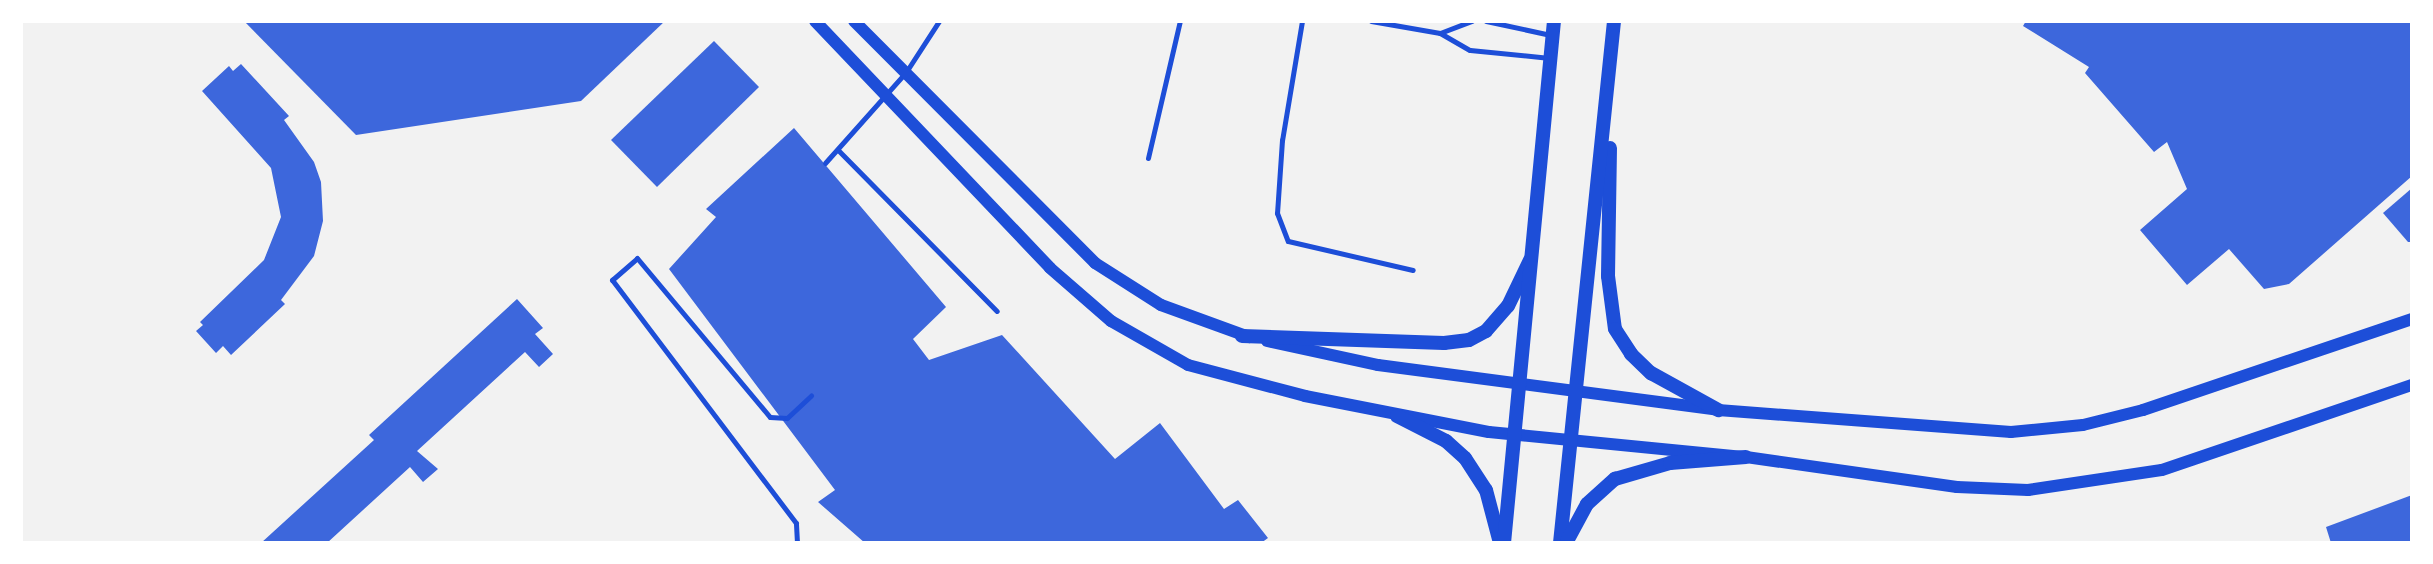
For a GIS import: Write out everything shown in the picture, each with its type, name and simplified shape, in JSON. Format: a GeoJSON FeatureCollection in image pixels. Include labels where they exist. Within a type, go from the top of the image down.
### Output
{"type":"FeatureCollection","features":[{"type":"Feature","properties":{"kind":"main road"},"geometry":{"type":"LineString","coordinates":[[1614,21],[1608,276],[1612,321],[1619,337],[1643,366],[1718,410]]}},
{"type":"Feature","properties":{"kind":"main road"},"geometry":{"type":"LineString","coordinates":[[1502,543],[1518,434],[1553,28]]}},
{"type":"Feature","properties":{"kind":"main road"},"geometry":{"type":"LineString","coordinates":[[1560,543],[1574,391],[1611,77]]}},
{"type":"Feature","properties":{"kind":"main road"},"geometry":{"type":"LineString","coordinates":[[1242,336],[1444,343],[1469,340],[1486,331],[1508,306],[1534,249]]}},
{"type":"Feature","properties":{"kind":"main road"},"geometry":{"type":"LineString","coordinates":[[1397,416],[1446,441],[1465,458],[1489,497],[1502,543]]}},
{"type":"Feature","properties":{"kind":"main road"},"geometry":{"type":"LineString","coordinates":[[1566,543],[1587,504],[1615,479],[1670,463],[1746,457]]}},
{"type":"Feature","properties":{"kind":"street"},"geometry":{"type":"LineString","coordinates":[[816,21],[1050,268],[1128,334],[1170,358],[1212,373],[1397,416],[1518,434],[1746,457],[1957,487],[2064,488],[2162,470],[2412,386]]}},
{"type":"Feature","properties":{"kind":"street"},"geometry":{"type":"LineString","coordinates":[[854,21],[1095,263],[1161,305],[1242,336],[1378,365],[1718,410],[1973,432],[2054,429],[2161,405],[2412,318]]}},
{"type":"Feature","properties":{"kind":"lane"},"geometry":{"type":"LineString","coordinates":[[825,163],[906,72],[939,21]]}},
{"type":"Feature","properties":{"kind":"lane"},"geometry":{"type":"LineString","coordinates":[[1149,158],[1180,21]]}},
{"type":"Feature","properties":{"kind":"lane"},"geometry":{"type":"LineString","coordinates":[[1302,21],[1282,140],[1277,212],[1288,241],[1413,270]]}},
{"type":"Feature","properties":{"kind":"lane"},"geometry":{"type":"LineString","coordinates":[[1370,21],[1440,33],[1470,50],[1551,58]]}},
{"type":"Feature","properties":{"kind":"lane"},"geometry":{"type":"LineString","coordinates":[[1440,33],[1472,21]]}},
{"type":"Feature","properties":{"kind":"lane"},"geometry":{"type":"LineString","coordinates":[[1486,21],[1553,28]]}},
{"type":"Feature","properties":{"kind":"lane"},"geometry":{"type":"LineString","coordinates":[[838,150],[997,311]]}},
{"type":"Feature","properties":{"kind":"lane"},"geometry":{"type":"LineString","coordinates":[[797,543],[796,523],[612,280],[637,258],[770,417],[787,418],[811,396]]}},
{"type":"Feature","properties":{"kind":"building"},"geometry":{"type":"Polygon","coordinates":[[[244,21],[665,21],[581,101],[356,135],[244,21]]]}},
{"type":"Feature","properties":{"kind":"building"},"geometry":{"type":"Polygon","coordinates":[[[2026,21],[2412,21],[2412,176],[2289,284],[2264,289],[2229,249],[2187,285],[2140,230],[2187,189],[2167,142],[2154,152],[2085,73],[2089,67],[2023,26],[2026,21]]]}},
{"type":"Feature","properties":{"kind":"building"},"geometry":{"type":"Polygon","coordinates":[[[714,41],[759,87],[657,187],[611,140],[714,41]]]}},
{"type":"Feature","properties":{"kind":"building"},"geometry":{"type":"Polygon","coordinates":[[[241,64],[289,116],[284,120],[314,162],[321,182],[323,221],[314,256],[281,300],[285,304],[231,355],[223,346],[216,353],[196,331],[203,325],[200,322],[264,260],[281,217],[271,168],[202,91],[229,66],[233,71],[241,64]]]}},
{"type":"Feature","properties":{"kind":"building"},"geometry":{"type":"Polygon","coordinates":[[[794,128],[946,307],[913,339],[929,360],[1002,335],[1115,459],[1160,423],[1224,509],[1238,500],[1268,538],[1261,543],[865,543],[818,502],[835,490],[669,269],[716,217],[706,209],[794,128]]]}},
{"type":"Feature","properties":{"kind":"building"},"geometry":{"type":"Polygon","coordinates":[[[2412,188],[2412,242],[2408,242],[2383,213],[2412,188]]]}},
{"type":"Feature","properties":{"kind":"building"},"geometry":{"type":"Polygon","coordinates":[[[517,299],[543,328],[535,334],[553,354],[539,367],[525,352],[417,451],[438,469],[423,482],[410,467],[327,543],[261,543],[374,440],[369,435],[517,299]]]}},
{"type":"Feature","properties":{"kind":"building"},"geometry":{"type":"Polygon","coordinates":[[[2412,495],[2412,543],[2331,543],[2326,527],[2412,495]]]}}]}
